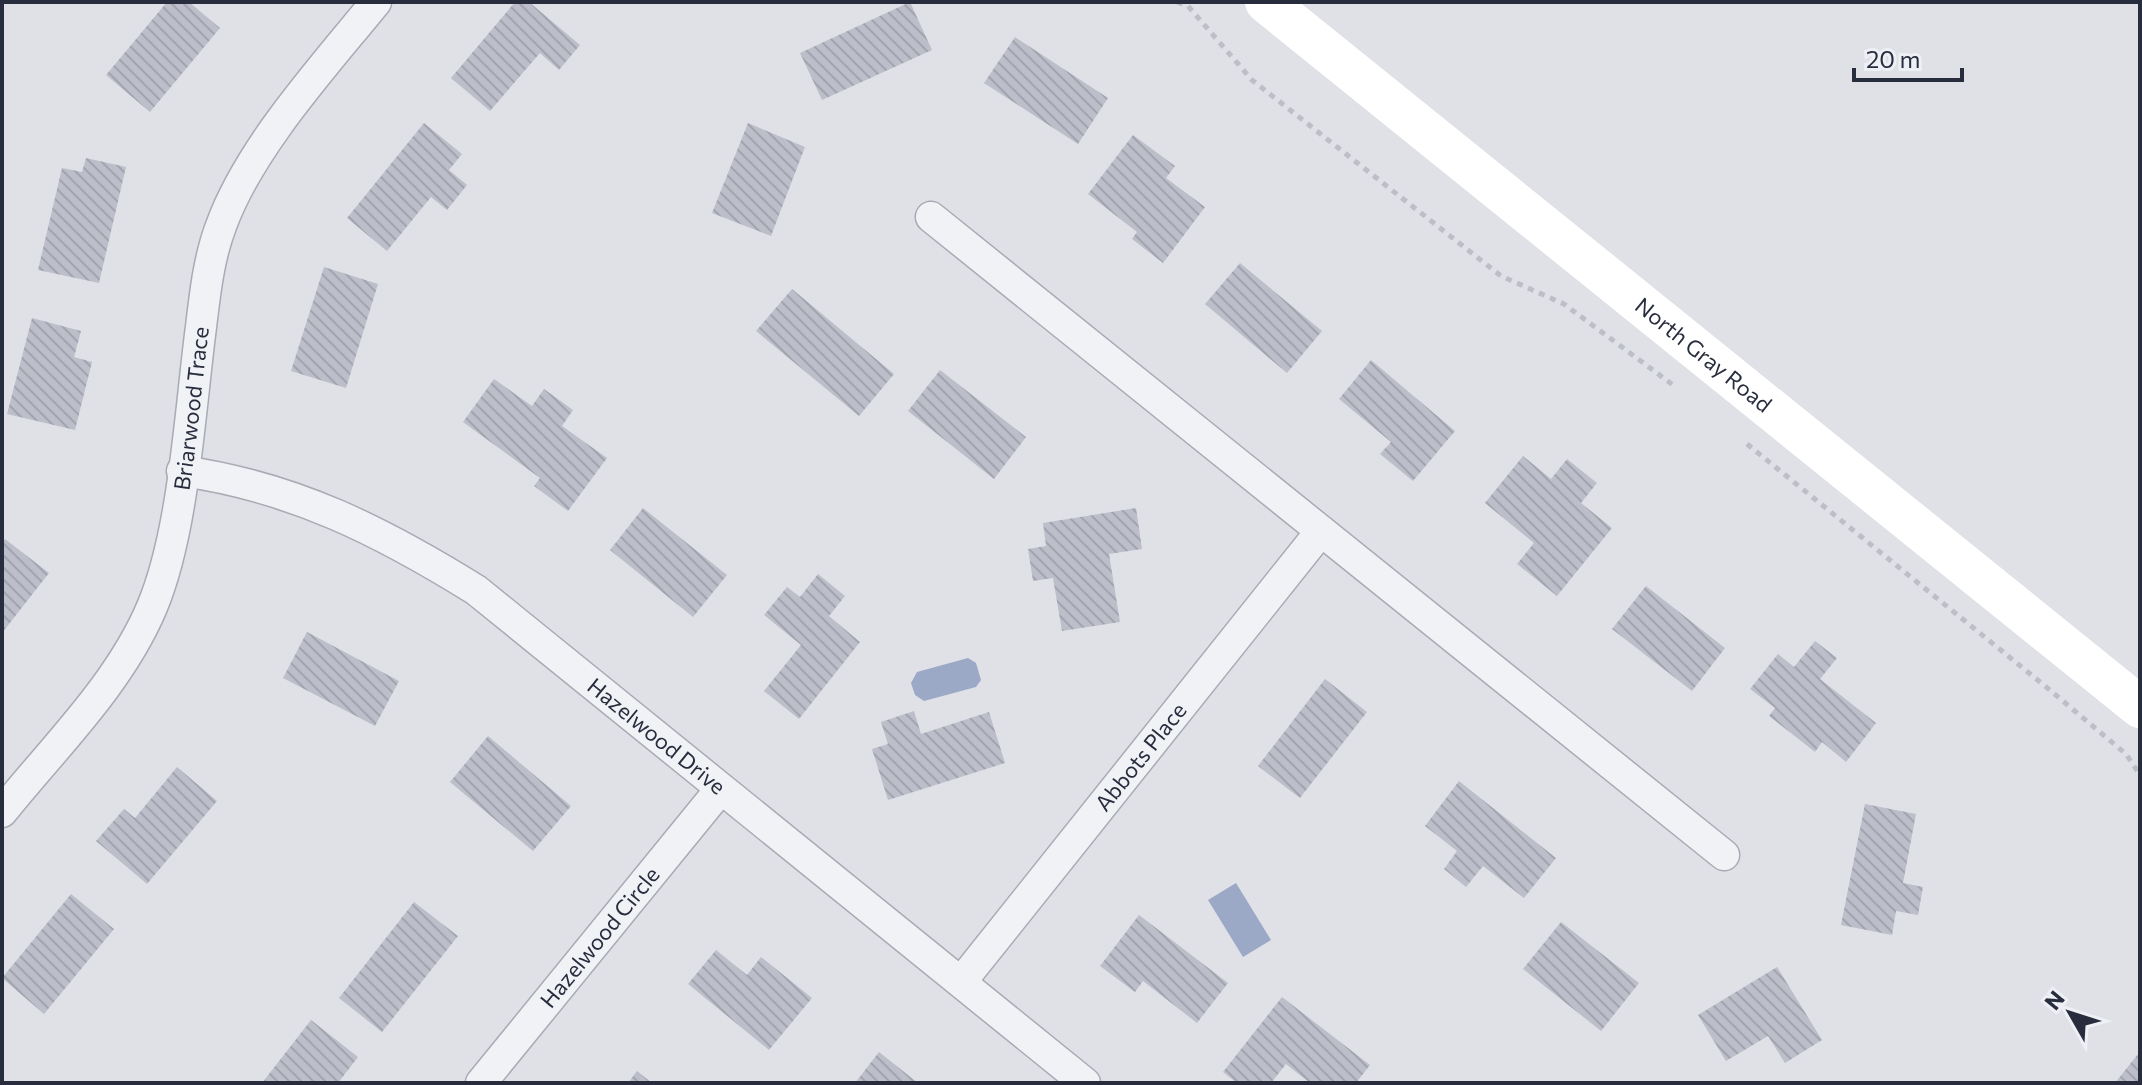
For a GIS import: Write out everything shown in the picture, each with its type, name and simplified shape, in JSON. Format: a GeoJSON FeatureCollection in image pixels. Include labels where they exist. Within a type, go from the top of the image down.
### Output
{"type":"FeatureCollection","features":[{"type":"Feature","properties":{"kind":"street","name":"Briarwood Trace"},"geometry":{"type":"LineString","coordinates":[[5,800],[92,703],[128,653],[152,606],[164,568],[182,471],[206,287],[221,225],[281,119],[376,2]]}},
{"type":"Feature","properties":{"kind":"street","name":"North Gray Road"},"geometry":{"type":"LineString","coordinates":[[1266,2],[2140,707]]}},
{"type":"Feature","properties":{"kind":"street"},"geometry":{"type":"LineString","coordinates":[[931,217],[1724,855]]}},
{"type":"Feature","properties":{"kind":"street","name":"Hazelwood Drive"},"geometry":{"type":"LineString","coordinates":[[182,471],[222,477],[314,503],[398,542],[476,590],[719,791],[1085,1083]]}},
{"type":"Feature","properties":{"kind":"street","name":"Abbots Place"},"geometry":{"type":"LineString","coordinates":[[961,982],[1321,531]]}},
{"type":"Feature","properties":{"kind":"street","name":"Hazelwood Circle"},"geometry":{"type":"LineString","coordinates":[[481,1083],[719,791]]}},
{"type":"Feature","properties":{"kind":"path"},"geometry":{"type":"LineString","coordinates":[[1177,2],[1188,6],[1252,80],[1501,276],[1564,304],[1674,386]]}},
{"type":"Feature","properties":{"kind":"path"},"geometry":{"type":"LineString","coordinates":[[1735,435],[2045,686],[2126,754],[2140,775]]}},
{"type":"Feature","properties":{"kind":"water"},"geometry":{"type":"Polygon","coordinates":[[[968,658],[976,663],[981,680],[976,687],[924,701],[915,695],[911,683],[917,672],[968,658]]]}},
{"type":"Feature","properties":{"kind":"water"},"geometry":{"type":"Polygon","coordinates":[[[1236,883],[1271,940],[1243,957],[1208,900],[1236,883]]]}},
{"type":"Feature","properties":{"kind":"building"},"geometry":{"type":"Polygon","coordinates":[[[167,2],[189,2],[220,28],[150,112],[106,75],[167,2]]]}},
{"type":"Feature","properties":{"kind":"building"},"geometry":{"type":"Polygon","coordinates":[[[515,2],[529,2],[580,45],[559,70],[540,53],[490,111],[451,78],[515,2]]]}},
{"type":"Feature","properties":{"kind":"building"},"geometry":{"type":"Polygon","coordinates":[[[910,2],[932,50],[822,100],[800,53],[910,2]]]}},
{"type":"Feature","properties":{"kind":"building"},"geometry":{"type":"Polygon","coordinates":[[[1015,37],[1108,98],[1078,144],[984,83],[1015,37]]]}},
{"type":"Feature","properties":{"kind":"building"},"geometry":{"type":"Polygon","coordinates":[[[424,123],[462,154],[449,170],[467,185],[447,210],[431,197],[387,251],[347,218],[424,123]]]}},
{"type":"Feature","properties":{"kind":"building"},"geometry":{"type":"Polygon","coordinates":[[[748,123],[805,147],[771,236],[712,213],[748,123]]]}},
{"type":"Feature","properties":{"kind":"building"},"geometry":{"type":"Polygon","coordinates":[[[1133,135],[1175,166],[1166,178],[1205,207],[1163,263],[1132,239],[1137,232],[1088,194],[1133,135]]]}},
{"type":"Feature","properties":{"kind":"building"},"geometry":{"type":"Polygon","coordinates":[[[86,158],[126,167],[99,283],[38,270],[62,168],[82,172],[86,158]]]}},
{"type":"Feature","properties":{"kind":"building"},"geometry":{"type":"Polygon","coordinates":[[[1240,263],[1322,331],[1287,373],[1205,304],[1240,263]]]}},
{"type":"Feature","properties":{"kind":"building"},"geometry":{"type":"Polygon","coordinates":[[[324,267],[378,284],[346,388],[291,371],[324,267]]]}},
{"type":"Feature","properties":{"kind":"building"},"geometry":{"type":"Polygon","coordinates":[[[792,289],[894,374],[859,416],[756,331],[792,289]]]}},
{"type":"Feature","properties":{"kind":"building"},"geometry":{"type":"Polygon","coordinates":[[[32,318],[81,331],[74,357],[92,362],[75,430],[7,414],[32,318]]]}},
{"type":"Feature","properties":{"kind":"building"},"geometry":{"type":"Polygon","coordinates":[[[1371,360],[1455,431],[1413,481],[1380,454],[1391,442],[1339,399],[1371,360]]]}},
{"type":"Feature","properties":{"kind":"building"},"geometry":{"type":"Polygon","coordinates":[[[940,370],[1026,437],[994,479],[908,411],[940,370]]]}},
{"type":"Feature","properties":{"kind":"building"},"geometry":{"type":"Polygon","coordinates":[[[494,379],[532,406],[544,389],[573,410],[562,426],[607,458],[568,511],[534,486],[540,478],[463,422],[494,379]]]}},
{"type":"Feature","properties":{"kind":"building"},"geometry":{"type":"Polygon","coordinates":[[[1523,456],[1551,479],[1567,459],[1597,483],[1581,503],[1612,528],[1557,596],[1517,564],[1534,543],[1485,503],[1523,456]]]}},
{"type":"Feature","properties":{"kind":"building"},"geometry":{"type":"Polygon","coordinates":[[[643,508],[727,575],[693,617],[610,550],[643,508]]]}},
{"type":"Feature","properties":{"kind":"building"},"geometry":{"type":"Polygon","coordinates":[[[1136,508],[1142,549],[1109,554],[1120,622],[1062,631],[1053,578],[1033,581],[1028,549],[1046,546],[1043,523],[1136,508]]]}},
{"type":"Feature","properties":{"kind":"building"},"geometry":{"type":"Polygon","coordinates":[[[5,539],[49,573],[2,633],[2,543],[5,539]]]}},
{"type":"Feature","properties":{"kind":"building"},"geometry":{"type":"Polygon","coordinates":[[[818,574],[845,596],[829,616],[860,642],[799,719],[764,691],[801,645],[764,615],[787,587],[800,597],[818,574]]]}},
{"type":"Feature","properties":{"kind":"building"},"geometry":{"type":"Polygon","coordinates":[[[1646,586],[1725,648],[1692,691],[1612,629],[1646,586]]]}},
{"type":"Feature","properties":{"kind":"building"},"geometry":{"type":"Polygon","coordinates":[[[307,632],[399,681],[375,726],[283,678],[307,632]]]}},
{"type":"Feature","properties":{"kind":"building"},"geometry":{"type":"Polygon","coordinates":[[[1815,641],[1837,658],[1820,679],[1876,723],[1846,762],[1822,742],[1815,752],[1769,716],[1775,708],[1750,689],[1778,654],[1794,667],[1815,641]]]}},
{"type":"Feature","properties":{"kind":"building"},"geometry":{"type":"Polygon","coordinates":[[[1325,679],[1367,712],[1300,798],[1258,766],[1325,679]]]}},
{"type":"Feature","properties":{"kind":"building"},"geometry":{"type":"Polygon","coordinates":[[[914,711],[921,734],[989,712],[1005,763],[888,800],[872,749],[888,744],[881,722],[914,711]]]}},
{"type":"Feature","properties":{"kind":"building"},"geometry":{"type":"Polygon","coordinates":[[[488,736],[571,806],[533,851],[450,782],[488,736]]]}},
{"type":"Feature","properties":{"kind":"building"},"geometry":{"type":"Polygon","coordinates":[[[177,767],[217,801],[147,884],[96,841],[124,809],[135,818],[177,767]]]}},
{"type":"Feature","properties":{"kind":"building"},"geometry":{"type":"Polygon","coordinates":[[[1459,781],[1556,858],[1524,898],[1483,866],[1466,887],[1444,869],[1457,851],[1425,826],[1459,781]]]}},
{"type":"Feature","properties":{"kind":"building"},"geometry":{"type":"Polygon","coordinates":[[[1865,804],[1916,814],[1903,883],[1923,887],[1918,915],[1896,911],[1892,935],[1841,925],[1865,804]]]}},
{"type":"Feature","properties":{"kind":"building"},"geometry":{"type":"Polygon","coordinates":[[[71,894],[114,929],[44,1014],[2,978],[71,894]]]}},
{"type":"Feature","properties":{"kind":"building"},"geometry":{"type":"Polygon","coordinates":[[[414,902],[458,936],[382,1032],[339,998],[414,902]]]}},
{"type":"Feature","properties":{"kind":"building"},"geometry":{"type":"Polygon","coordinates":[[[1139,915],[1228,983],[1197,1023],[1143,981],[1135,992],[1100,966],[1139,915]]]}},
{"type":"Feature","properties":{"kind":"building"},"geometry":{"type":"Polygon","coordinates":[[[1561,922],[1639,983],[1601,1031],[1523,969],[1561,922]]]}},
{"type":"Feature","properties":{"kind":"building"},"geometry":{"type":"Polygon","coordinates":[[[716,950],[747,975],[761,957],[812,998],[769,1050],[688,984],[716,950]]]}},
{"type":"Feature","properties":{"kind":"building"},"geometry":{"type":"Polygon","coordinates":[[[1777,967],[1822,1040],[1785,1063],[1768,1036],[1726,1061],[1698,1015],[1777,967]]]}},
{"type":"Feature","properties":{"kind":"building"},"geometry":{"type":"Polygon","coordinates":[[[1282,997],[1370,1065],[1356,1083],[1310,1083],[1286,1064],[1271,1083],[1237,1083],[1223,1072],[1282,997]]]}},
{"type":"Feature","properties":{"kind":"building"},"geometry":{"type":"Polygon","coordinates":[[[311,1020],[358,1057],[338,1083],[262,1083],[311,1020]]]}},
{"type":"Feature","properties":{"kind":"building"},"geometry":{"type":"Polygon","coordinates":[[[879,1052],[918,1083],[855,1083],[879,1052]]]}},
{"type":"Feature","properties":{"kind":"building"},"geometry":{"type":"Polygon","coordinates":[[[2138,1054],[2140,1083],[2115,1083],[2138,1054]]]}},
{"type":"Feature","properties":{"kind":"building"},"geometry":{"type":"Polygon","coordinates":[[[637,1071],[652,1083],[628,1083],[637,1071]]]}}]}
